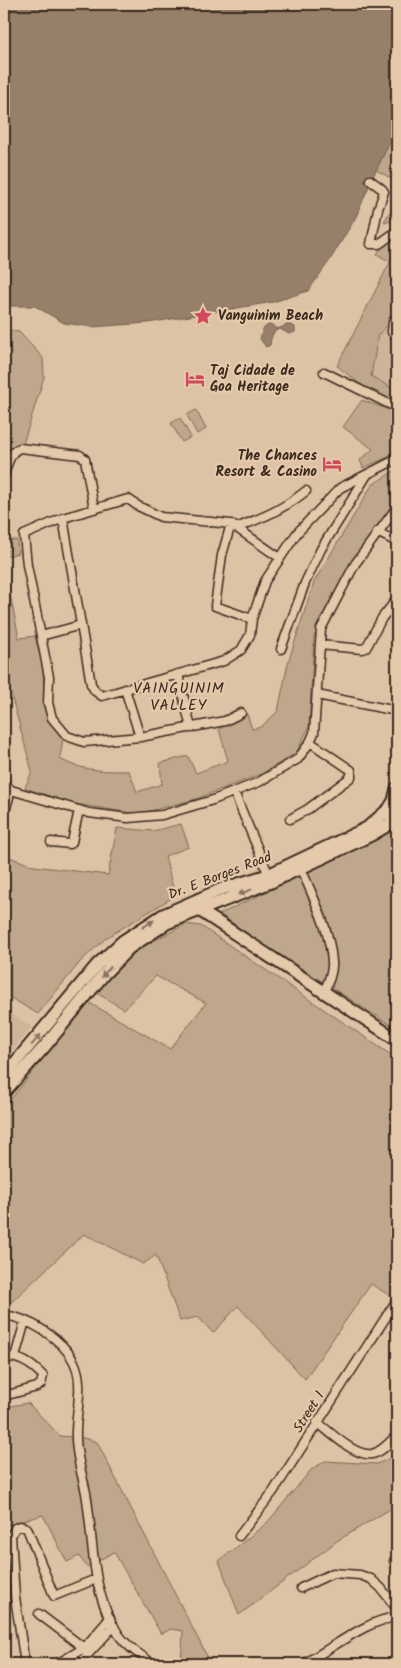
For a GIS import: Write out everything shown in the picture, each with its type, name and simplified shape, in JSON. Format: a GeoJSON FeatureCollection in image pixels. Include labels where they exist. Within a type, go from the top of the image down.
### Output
{"type":"FeatureCollection","features":[{"type":"Feature","properties":{"kind":"main road","name":"Dr. E Borges Road"},"geometry":{"type":"LineString","coordinates":[[4,1076],[97,965],[123,941],[163,915],[222,889],[270,879],[367,828],[389,809],[394,801],[397,788]]}},
{"type":"Feature","properties":{"kind":"main road","name":"Dr. E Borges Road"},"geometry":{"type":"LineString","coordinates":[[4,1092],[45,1046],[104,974],[129,948],[167,923],[270,879],[301,868],[371,835],[388,825],[397,816]]}},
{"type":"Feature","properties":{"kind":"main road"},"geometry":{"type":"LineString","coordinates":[[199,910],[397,1040]]}},
{"type":"Feature","properties":{"kind":"street"},"geometry":{"type":"LineString","coordinates":[[370,180],[384,192],[378,209],[372,244],[379,244],[397,231]]}},
{"type":"Feature","properties":{"kind":"street"},"geometry":{"type":"LineString","coordinates":[[397,313],[393,322],[392,332],[397,338]]}},
{"type":"Feature","properties":{"kind":"street"},"geometry":{"type":"LineString","coordinates":[[324,372],[389,404],[397,406]]}},
{"type":"Feature","properties":{"kind":"street"},"geometry":{"type":"LineString","coordinates":[[4,474],[11,455],[20,448],[80,455],[85,459],[94,509]]}},
{"type":"Feature","properties":{"kind":"street"},"geometry":{"type":"LineString","coordinates":[[63,518],[91,684],[95,691],[102,696],[224,661],[241,650],[250,635],[252,619],[265,581],[297,533],[340,488],[397,460]]}},
{"type":"Feature","properties":{"kind":"street"},"geometry":{"type":"LineString","coordinates":[[281,649],[305,583],[321,549],[367,475]]}},
{"type":"Feature","properties":{"kind":"street"},"geometry":{"type":"LineString","coordinates":[[241,713],[225,721],[140,737],[84,742],[67,736],[52,718],[48,703],[49,677],[26,565],[24,536],[63,518],[128,499],[138,506],[162,517],[233,526],[276,512],[306,491]]}},
{"type":"Feature","properties":{"kind":"street"},"geometry":{"type":"LineString","coordinates":[[4,782],[11,790],[79,810],[128,818],[183,810],[259,782],[298,759],[314,733],[321,629],[355,564],[397,507]]}},
{"type":"Feature","properties":{"kind":"street"},"geometry":{"type":"LineString","coordinates":[[233,526],[280,558]]}},
{"type":"Feature","properties":{"kind":"street"},"geometry":{"type":"LineString","coordinates":[[233,526],[222,555],[215,606],[252,619]]}},
{"type":"Feature","properties":{"kind":"street"},"geometry":{"type":"LineString","coordinates":[[377,532],[397,542]]}},
{"type":"Feature","properties":{"kind":"street"},"geometry":{"type":"LineString","coordinates":[[320,645],[366,648],[382,618],[397,599]]}},
{"type":"Feature","properties":{"kind":"street"},"geometry":{"type":"LineString","coordinates":[[41,636],[81,625]]}},
{"type":"Feature","properties":{"kind":"street"},"geometry":{"type":"LineString","coordinates":[[178,674],[190,728]]}},
{"type":"Feature","properties":{"kind":"street"},"geometry":{"type":"LineString","coordinates":[[125,689],[140,737]]}},
{"type":"Feature","properties":{"kind":"street"},"geometry":{"type":"LineString","coordinates":[[317,696],[397,711]]}},
{"type":"Feature","properties":{"kind":"street"},"geometry":{"type":"LineString","coordinates":[[290,819],[308,809],[351,777],[351,770],[310,742]]}},
{"type":"Feature","properties":{"kind":"street"},"geometry":{"type":"LineString","coordinates":[[4,815],[11,790]]}},
{"type":"Feature","properties":{"kind":"street"},"geometry":{"type":"LineString","coordinates":[[234,792],[270,879]]}},
{"type":"Feature","properties":{"kind":"street"},"geometry":{"type":"LineString","coordinates":[[51,842],[70,844],[72,842],[79,810]]}},
{"type":"Feature","properties":{"kind":"street"},"geometry":{"type":"LineString","coordinates":[[301,868],[320,910],[327,936],[332,963],[330,977],[324,992]]}},
{"type":"Feature","properties":{"kind":"street","name":"Street 1"},"geometry":{"type":"LineString","coordinates":[[238,1536],[273,1492],[397,1300]]}},
{"type":"Feature","properties":{"kind":"street"},"geometry":{"type":"LineString","coordinates":[[4,1316],[32,1323],[62,1346],[74,1362],[79,1380],[75,1434],[76,1452],[86,1492],[96,1580],[114,1626],[127,1644],[154,1664]]}},
{"type":"Feature","properties":{"kind":"street"},"geometry":{"type":"LineString","coordinates":[[15,1357],[25,1321]]}},
{"type":"Feature","properties":{"kind":"street"},"geometry":{"type":"LineString","coordinates":[[4,1358],[15,1357],[22,1359],[43,1376],[41,1384],[37,1388],[4,1396]]}},
{"type":"Feature","properties":{"kind":"street"},"geometry":{"type":"LineString","coordinates":[[317,1422],[361,1454],[373,1454],[386,1446],[397,1435]]}},
{"type":"Feature","properties":{"kind":"street"},"geometry":{"type":"LineString","coordinates":[[25,1664],[15,1598],[12,1532],[20,1526],[27,1528],[54,1596],[96,1580]]}},
{"type":"Feature","properties":{"kind":"street"},"geometry":{"type":"LineString","coordinates":[[301,1588],[333,1574],[360,1575],[370,1579],[381,1588],[397,1609]]}},
{"type":"Feature","properties":{"kind":"street"},"geometry":{"type":"LineString","coordinates":[[39,1614],[84,1648]]}},
{"type":"Feature","properties":{"kind":"street"},"geometry":{"type":"LineString","coordinates":[[303,1664],[372,1624],[397,1617]]}},
{"type":"Feature","properties":{"kind":"street"},"geometry":{"type":"LineString","coordinates":[[58,1664],[84,1648],[110,1618]]}},
{"type":"Feature","properties":{"kind":"street"},"geometry":{"type":"LineString","coordinates":[[79,1664],[114,1626]]}},
{"type":"Feature","properties":{"kind":"shaded area"},"geometry":{"type":"Polygon","coordinates":[[[4,4],[397,4],[397,127],[356,217],[330,260],[308,291],[273,302],[148,323],[92,327],[64,323],[35,306],[4,306],[4,4]]]}},
{"type":"Feature","properties":{"kind":"shaded area"},"geometry":{"type":"Polygon","coordinates":[[[397,127],[397,186],[396,181],[376,170],[397,127]]]}},
{"type":"Feature","properties":{"kind":"shaded area"},"geometry":{"type":"Polygon","coordinates":[[[397,199],[397,221],[384,222],[397,199]]]}},
{"type":"Feature","properties":{"kind":"shaded area"},"geometry":{"type":"Polygon","coordinates":[[[397,236],[397,294],[391,306],[394,319],[378,335],[371,376],[397,391],[397,402],[369,391],[337,366],[390,262],[377,254],[382,247],[397,236]]]}},
{"type":"Feature","properties":{"kind":"shaded area"},"geometry":{"type":"Polygon","coordinates":[[[397,302],[397,393],[359,374],[397,302]]]}},
{"type":"Feature","properties":{"kind":"shaded area"},"geometry":{"type":"Polygon","coordinates":[[[288,324],[295,327],[295,332],[289,334],[280,329],[275,331],[270,345],[266,347],[260,339],[263,329],[268,325],[273,325],[278,329],[288,324]]]}},
{"type":"Feature","properties":{"kind":"shaded area"},"geometry":{"type":"Polygon","coordinates":[[[4,329],[19,332],[43,358],[44,377],[24,441],[4,473],[4,329]]]}},
{"type":"Feature","properties":{"kind":"shaded area"},"geometry":{"type":"Polygon","coordinates":[[[362,400],[397,413],[397,453],[363,468],[360,460],[373,449],[343,427],[362,400]]]}},
{"type":"Feature","properties":{"kind":"shaded area"},"geometry":{"type":"Polygon","coordinates":[[[196,410],[206,429],[197,434],[187,415],[196,410]]]}},
{"type":"Feature","properties":{"kind":"shaded area"},"geometry":{"type":"Polygon","coordinates":[[[180,418],[191,437],[182,442],[171,423],[180,418]]]}},
{"type":"Feature","properties":{"kind":"shaded area"},"geometry":{"type":"Polygon","coordinates":[[[397,469],[397,500],[329,602],[314,637],[309,727],[296,753],[261,774],[196,799],[138,814],[69,803],[25,788],[32,771],[4,669],[4,565],[19,638],[35,636],[43,667],[44,700],[48,720],[63,738],[60,759],[85,768],[129,771],[137,792],[162,784],[160,763],[188,756],[196,773],[228,761],[219,729],[247,714],[252,729],[261,727],[278,711],[288,663],[314,582],[372,485],[397,469]]]}},
{"type":"Feature","properties":{"kind":"shaded area"},"geometry":{"type":"Polygon","coordinates":[[[4,540],[17,540],[18,553],[4,557],[4,540]]]}},
{"type":"Feature","properties":{"kind":"shaded area"},"geometry":{"type":"Polygon","coordinates":[[[397,823],[397,1029],[252,937],[220,914],[372,841],[397,823]]]}},
{"type":"Feature","properties":{"kind":"shaded area"},"geometry":{"type":"Polygon","coordinates":[[[181,824],[189,847],[165,856],[175,896],[106,938],[81,961],[38,1014],[4,994],[4,855],[34,866],[108,875],[117,828],[153,831],[181,824]]]}},
{"type":"Feature","properties":{"kind":"shaded area"},"geometry":{"type":"Polygon","coordinates":[[[186,924],[201,926],[397,1059],[397,1285],[390,1296],[371,1284],[305,1379],[238,1306],[213,1333],[198,1317],[180,1321],[156,1255],[143,1264],[84,1234],[4,1307],[4,1108],[88,1002],[170,1049],[206,1003],[156,976],[124,1009],[93,991],[136,950],[186,924]]]}},
{"type":"Feature","properties":{"kind":"shaded area"},"geometry":{"type":"Polygon","coordinates":[[[4,1010],[32,1026],[4,1062],[4,1010]]]}},
{"type":"Feature","properties":{"kind":"shaded area"},"geometry":{"type":"Polygon","coordinates":[[[28,1403],[60,1436],[84,1438],[97,1442],[211,1664],[181,1664],[183,1631],[171,1629],[161,1634],[114,1552],[87,1567],[79,1556],[67,1562],[43,1515],[4,1526],[4,1499],[7,1493],[4,1484],[4,1407],[28,1403]]]}},
{"type":"Feature","properties":{"kind":"shaded area"},"geometry":{"type":"Polygon","coordinates":[[[397,1455],[397,1505],[337,1541],[239,1615],[219,1561],[267,1523],[311,1470],[325,1461],[377,1464],[397,1455]]]}},
{"type":"Feature","properties":{"kind":"place","name":"Vanguinim Beach"},"geometry":{"type":"Point","coordinates":[203,316]}},
{"type":"Feature","properties":{"kind":"place","name":"Taj Cidade de Goa Heritage"},"geometry":{"type":"Point","coordinates":[195,379]}},
{"type":"Feature","properties":{"kind":"place","name":"The Chances Resort & Casino"},"geometry":{"type":"Point","coordinates":[332,464]}},
{"type":"Feature","properties":{"kind":"district","name":"VAINGUINIM VALLEY"},"geometry":{"type":"Point","coordinates":[179,698]}}]}
